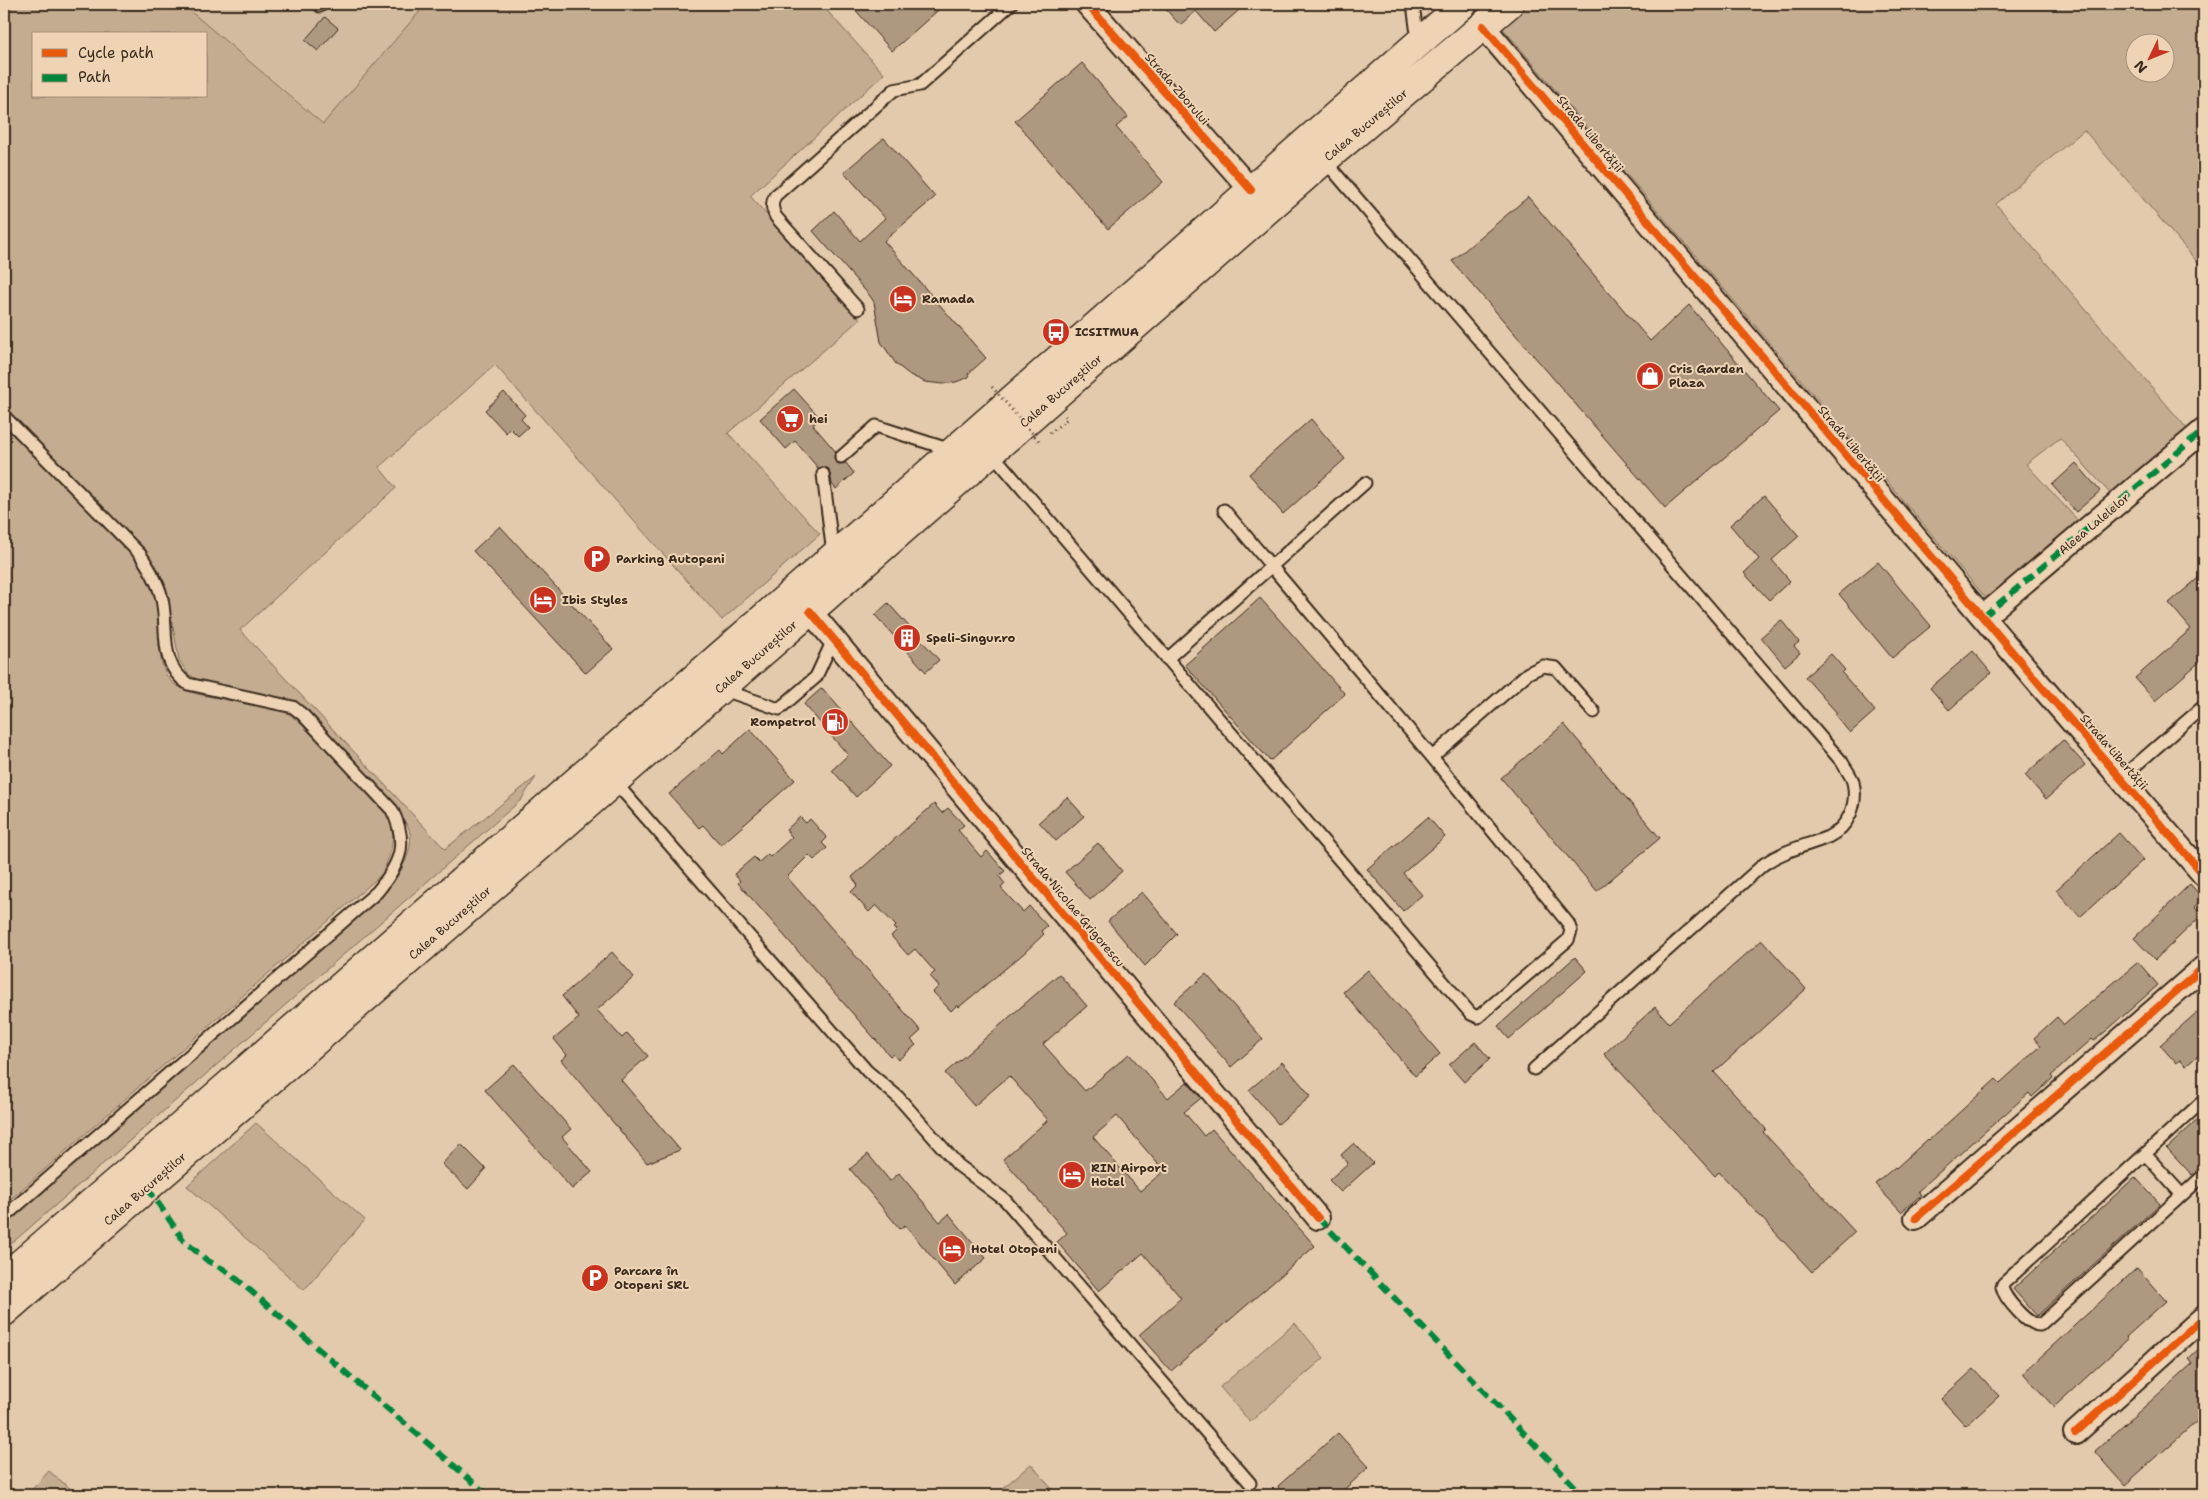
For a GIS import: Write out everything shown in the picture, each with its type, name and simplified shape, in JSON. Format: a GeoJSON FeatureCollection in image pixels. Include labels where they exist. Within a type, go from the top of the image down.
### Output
{"type":"FeatureCollection","features":[{"type":"Feature","properties":{"kind":"highway","name":"Calea Bucureștilor"},"geometry":{"type":"LineString","coordinates":[[4,1278],[194,1115],[833,557],[1462,4]]}},
{"type":"Feature","properties":{"kind":"highway","name":"Calea Bucureștilor"},"geometry":{"type":"LineString","coordinates":[[4,1312],[810,611],[1324,160],[1509,4]]}},
{"type":"Feature","properties":{"kind":"street","name":"Strada Zborului"},"geometry":{"type":"LineString","coordinates":[[1086,4],[1251,190]]}},
{"type":"Feature","properties":{"kind":"street","name":"Strada Libertății"},"geometry":{"type":"LineString","coordinates":[[1484,26],[1983,617],[2204,875]]}},
{"type":"Feature","properties":{"kind":"street","name":"Aleea Lalelelor"},"geometry":{"type":"LineString","coordinates":[[1983,617],[2204,430]]}},
{"type":"Feature","properties":{"kind":"street","name":"Strada Nicolae Grigorescu"},"geometry":{"type":"LineString","coordinates":[[810,611],[1318,1218]]}},
{"type":"Feature","properties":{"kind":"street"},"geometry":{"type":"LineString","coordinates":[[1916,1218],[2204,967]]}},
{"type":"Feature","properties":{"kind":"street"},"geometry":{"type":"LineString","coordinates":[[2075,1433],[2204,1317]]}},
{"type":"Feature","properties":{"kind":"lane"},"geometry":{"type":"LineString","coordinates":[[858,309],[776,217],[772,210],[772,201],[775,196],[894,90],[920,85],[1011,4]]}},
{"type":"Feature","properties":{"kind":"lane"},"geometry":{"type":"LineString","coordinates":[[1413,4],[1418,43]]}},
{"type":"Feature","properties":{"kind":"lane"},"geometry":{"type":"LineString","coordinates":[[1324,160],[1842,762],[1853,781],[1854,806],[1846,822],[1838,831],[1790,849],[1764,864],[1534,1069]]}},
{"type":"Feature","properties":{"kind":"lane"},"geometry":{"type":"LineString","coordinates":[[4,416],[144,560],[162,596],[169,664],[176,676],[188,684],[293,707],[303,715],[392,810],[399,825],[401,842],[399,859],[390,876],[377,892],[4,1217]]}},
{"type":"Feature","properties":{"kind":"lane"},"geometry":{"type":"LineString","coordinates":[[841,457],[876,426],[953,450]]}},
{"type":"Feature","properties":{"kind":"lane"},"geometry":{"type":"LineString","coordinates":[[991,452],[1471,1014],[1478,1017],[1568,940],[1571,931],[1568,924],[1432,757],[1224,510]]}},
{"type":"Feature","properties":{"kind":"lane"},"geometry":{"type":"LineString","coordinates":[[823,474],[833,557]]}},
{"type":"Feature","properties":{"kind":"lane"},"geometry":{"type":"LineString","coordinates":[[1167,659],[1365,483]]}},
{"type":"Feature","properties":{"kind":"lane"},"geometry":{"type":"LineString","coordinates":[[720,688],[779,709],[816,677],[834,638]]}},
{"type":"Feature","properties":{"kind":"lane"},"geometry":{"type":"LineString","coordinates":[[1432,757],[1528,672],[1543,666],[1556,668],[1594,712]]}},
{"type":"Feature","properties":{"kind":"lane"},"geometry":{"type":"LineString","coordinates":[[2121,778],[2204,706]]}},
{"type":"Feature","properties":{"kind":"lane"},"geometry":{"type":"LineString","coordinates":[[614,781],[867,1072],[898,1097],[958,1165],[1005,1200],[1250,1483]]}},
{"type":"Feature","properties":{"kind":"lane"},"geometry":{"type":"LineString","coordinates":[[2204,1100],[2003,1284],[2003,1294],[2028,1321],[2035,1326],[2040,1325],[2204,1175]]}},
{"type":"Feature","properties":{"kind":"lane"},"geometry":{"type":"LineString","coordinates":[[2145,1154],[2182,1195]]}},
{"type":"Feature","properties":{"kind":"path"},"geometry":{"type":"LineString","coordinates":[[992,387],[1040,442],[1067,418]]}},
{"type":"Feature","properties":{"kind":"shaded area"},"geometry":{"type":"Polygon","coordinates":[[[4,4],[182,4],[323,124],[426,4],[821,4],[884,74],[750,196],[860,319],[728,433],[820,534],[722,620],[495,365],[379,467],[396,488],[240,630],[445,849],[536,777],[521,800],[4,1250],[4,1220],[393,883],[406,860],[410,846],[410,833],[395,807],[302,710],[282,698],[200,681],[188,674],[179,660],[165,583],[155,565],[4,409],[4,4]]]}},
{"type":"Feature","properties":{"kind":"shaded area"},"geometry":{"type":"Polygon","coordinates":[[[182,4],[426,4],[324,124],[182,4]]]}},
{"type":"Feature","properties":{"kind":"shaded area"},"geometry":{"type":"Polygon","coordinates":[[[1530,4],[2204,4],[2204,270],[2084,130],[1996,204],[2189,431],[2116,500],[2060,438],[2026,464],[2082,525],[1990,603],[1502,27],[1530,4]]]}},
{"type":"Feature","properties":{"kind":"shaded area"},"geometry":{"type":"Polygon","coordinates":[[[4,425],[133,556],[144,571],[150,581],[156,599],[160,653],[165,673],[170,680],[179,687],[191,692],[205,696],[266,705],[291,715],[330,752],[385,812],[392,827],[392,841],[390,854],[382,874],[4,1205],[4,425]]]}},
{"type":"Feature","properties":{"kind":"shaded area"},"geometry":{"type":"Polygon","coordinates":[[[256,1123],[365,1220],[304,1290],[187,1186],[256,1123]]]}},
{"type":"Feature","properties":{"kind":"shaded area"},"geometry":{"type":"Polygon","coordinates":[[[1295,1323],[1324,1358],[1250,1422],[1220,1387],[1295,1323]]]}},
{"type":"Feature","properties":{"kind":"shaded area"},"geometry":{"type":"Polygon","coordinates":[[[1031,1464],[1057,1495],[995,1495],[1031,1464]]]}},
{"type":"Feature","properties":{"kind":"shaded area"},"geometry":{"type":"Polygon","coordinates":[[[49,1471],[78,1495],[27,1495],[49,1471]]]}},
{"type":"Feature","properties":{"kind":"building"},"geometry":{"type":"Polygon","coordinates":[[[850,4],[945,4],[892,51],[850,4]]]}},
{"type":"Feature","properties":{"kind":"building"},"geometry":{"type":"Polygon","coordinates":[[[1161,4],[1246,4],[1214,32],[1196,11],[1180,25],[1161,4]]]}},
{"type":"Feature","properties":{"kind":"building"},"geometry":{"type":"Polygon","coordinates":[[[325,17],[338,28],[318,51],[305,40],[325,17]]]}},
{"type":"Feature","properties":{"kind":"building"},"geometry":{"type":"Polygon","coordinates":[[[1082,63],[1128,117],[1116,127],[1163,182],[1108,229],[1015,121],[1082,63]]]}},
{"type":"Feature","properties":{"kind":"building","name":"Ramada"},"geometry":{"type":"Polygon","coordinates":[[[884,138],[935,197],[884,241],[986,358],[968,374],[969,377],[956,382],[943,384],[925,382],[910,375],[896,364],[881,342],[874,302],[813,231],[834,211],[860,241],[885,218],[844,172],[884,138]]]}},
{"type":"Feature","properties":{"kind":"building","name":"Cris Garden Plaza"},"geometry":{"type":"Polygon","coordinates":[[[1528,197],[1650,341],[1689,305],[1779,411],[1665,508],[1452,261],[1528,197]]]}},
{"type":"Feature","properties":{"kind":"building"},"geometry":{"type":"Polygon","coordinates":[[[794,389],[820,418],[813,425],[836,452],[834,455],[835,462],[839,464],[846,463],[854,473],[836,489],[832,484],[829,469],[818,468],[795,441],[786,449],[760,419],[794,389]]]}},
{"type":"Feature","properties":{"kind":"building"},"geometry":{"type":"Polygon","coordinates":[[[504,392],[525,415],[521,419],[528,427],[518,436],[510,428],[506,433],[485,410],[504,392]]]}},
{"type":"Feature","properties":{"kind":"building"},"geometry":{"type":"Polygon","coordinates":[[[1311,419],[1345,459],[1283,514],[1249,474],[1311,419]]]}},
{"type":"Feature","properties":{"kind":"building"},"geometry":{"type":"Polygon","coordinates":[[[2076,463],[2100,491],[2076,512],[2052,485],[2076,463]]]}},
{"type":"Feature","properties":{"kind":"building"},"geometry":{"type":"Polygon","coordinates":[[[1764,496],[1799,536],[1772,560],[1790,581],[1769,600],[1744,573],[1759,559],[1730,525],[1764,496]]]}},
{"type":"Feature","properties":{"kind":"building","name":"Ibis Styles"},"geometry":{"type":"Polygon","coordinates":[[[500,526],[613,649],[586,673],[473,551],[500,526]]]}},
{"type":"Feature","properties":{"kind":"building"},"geometry":{"type":"Polygon","coordinates":[[[1878,562],[1931,626],[1892,658],[1839,594],[1878,562]]]}},
{"type":"Feature","properties":{"kind":"building"},"geometry":{"type":"Polygon","coordinates":[[[2204,573],[2204,658],[2155,701],[2135,678],[2191,629],[2169,603],[2204,573]]]}},
{"type":"Feature","properties":{"kind":"building"},"geometry":{"type":"Polygon","coordinates":[[[1260,598],[1345,694],[1270,761],[1185,665],[1260,598]]]}},
{"type":"Feature","properties":{"kind":"building","name":"Speli-Singur.ro"},"geometry":{"type":"Polygon","coordinates":[[[888,603],[939,660],[926,672],[875,615],[888,603]]]}},
{"type":"Feature","properties":{"kind":"building"},"geometry":{"type":"Polygon","coordinates":[[[1781,620],[1799,642],[1794,646],[1800,653],[1785,666],[1761,637],[1781,620]]]}},
{"type":"Feature","properties":{"kind":"building"},"geometry":{"type":"Polygon","coordinates":[[[1973,651],[1991,673],[1949,710],[1930,688],[1973,651]]]}},
{"type":"Feature","properties":{"kind":"building"},"geometry":{"type":"Polygon","coordinates":[[[1831,654],[1845,670],[1842,673],[1875,711],[1850,733],[1835,715],[1837,713],[1805,677],[1831,654]]]}},
{"type":"Feature","properties":{"kind":"building"},"geometry":{"type":"Polygon","coordinates":[[[822,688],[890,766],[856,797],[832,770],[848,755],[804,704],[822,688]]]}},
{"type":"Feature","properties":{"kind":"building"},"geometry":{"type":"Polygon","coordinates":[[[1564,724],[1660,838],[1597,891],[1501,778],[1564,724]]]}},
{"type":"Feature","properties":{"kind":"building"},"geometry":{"type":"Polygon","coordinates":[[[750,729],[795,780],[721,845],[703,825],[699,828],[669,794],[720,750],[723,754],[750,729]]]}},
{"type":"Feature","properties":{"kind":"building"},"geometry":{"type":"Polygon","coordinates":[[[2063,740],[2085,765],[2046,799],[2025,775],[2063,740]]]}},
{"type":"Feature","properties":{"kind":"building"},"geometry":{"type":"Polygon","coordinates":[[[1067,797],[1084,816],[1056,841],[1039,822],[1067,797]]]}},
{"type":"Feature","properties":{"kind":"building"},"geometry":{"type":"Polygon","coordinates":[[[934,804],[942,813],[948,808],[964,825],[958,830],[981,857],[987,851],[1005,871],[999,876],[1005,884],[1001,888],[1023,912],[1029,906],[1047,926],[1041,931],[1044,934],[1023,954],[959,1007],[957,1005],[951,1011],[933,992],[939,986],[930,976],[935,972],[915,949],[908,955],[891,936],[897,930],[894,928],[896,926],[876,905],[869,912],[851,892],[858,885],[852,877],[934,804]]]}},
{"type":"Feature","properties":{"kind":"building"},"geometry":{"type":"Polygon","coordinates":[[[800,817],[806,823],[810,819],[827,838],[822,843],[827,848],[814,860],[809,855],[787,877],[921,1031],[911,1040],[916,1045],[898,1060],[893,1054],[890,1056],[738,883],[740,881],[734,874],[754,857],[759,862],[768,854],[770,857],[792,837],[786,830],[800,817]]]}},
{"type":"Feature","properties":{"kind":"building"},"geometry":{"type":"Polygon","coordinates":[[[1428,817],[1445,837],[1403,873],[1422,895],[1403,911],[1367,869],[1428,817]]]}},
{"type":"Feature","properties":{"kind":"building"},"geometry":{"type":"Polygon","coordinates":[[[2119,833],[2143,860],[2080,917],[2056,890],[2119,833]]]}},
{"type":"Feature","properties":{"kind":"building"},"geometry":{"type":"Polygon","coordinates":[[[1098,843],[1122,871],[1090,900],[1065,872],[1098,843]]]}},
{"type":"Feature","properties":{"kind":"building"},"geometry":{"type":"Polygon","coordinates":[[[2190,884],[2203,898],[2194,907],[2202,915],[2155,960],[2134,938],[2190,884]]]}},
{"type":"Feature","properties":{"kind":"building"},"geometry":{"type":"Polygon","coordinates":[[[1142,892],[1177,934],[1145,966],[1108,921],[1142,892]]]}},
{"type":"Feature","properties":{"kind":"building"},"geometry":{"type":"Polygon","coordinates":[[[1762,940],[1806,989],[1714,1072],[1766,1129],[1763,1132],[1855,1232],[1812,1272],[1719,1172],[1715,1176],[1604,1054],[1655,1007],[1669,1023],[1762,940]]]}},
{"type":"Feature","properties":{"kind":"building"},"geometry":{"type":"Polygon","coordinates":[[[612,952],[634,977],[597,1010],[622,1038],[627,1033],[648,1056],[621,1080],[680,1150],[647,1163],[561,1060],[567,1055],[554,1039],[579,1018],[562,996],[612,952]]]}},
{"type":"Feature","properties":{"kind":"building"},"geometry":{"type":"Polygon","coordinates":[[[1575,957],[1587,971],[1509,1039],[1498,1026],[1575,957]]]}},
{"type":"Feature","properties":{"kind":"building"},"geometry":{"type":"Polygon","coordinates":[[[2138,962],[2158,985],[2094,1041],[2092,1039],[2051,1076],[2053,1078],[2032,1097],[2029,1093],[1997,1121],[1918,1191],[1921,1195],[1901,1212],[1875,1184],[1929,1140],[1996,1079],[2000,1083],[2041,1046],[2034,1038],[2057,1017],[2064,1025],[2138,962]]]}},
{"type":"Feature","properties":{"kind":"building"},"geometry":{"type":"Polygon","coordinates":[[[1368,970],[1440,1054],[1415,1076],[1343,992],[1368,970]]]}},
{"type":"Feature","properties":{"kind":"building","name":"RIN Airport Hotel"},"geometry":{"type":"Polygon","coordinates":[[[1059,974],[1087,1006],[1043,1044],[1085,1091],[1129,1054],[1168,1098],[1187,1082],[1201,1098],[1184,1112],[1204,1136],[1212,1129],[1315,1246],[1171,1371],[1139,1335],[1181,1298],[1143,1253],[1099,1291],[1057,1242],[1067,1233],[1003,1159],[1048,1120],[1009,1076],[974,1106],[945,1073],[1059,974]],[[1117,1116],[1093,1137],[1140,1191],[1164,1171],[1117,1116]]]}},
{"type":"Feature","properties":{"kind":"building"},"geometry":{"type":"Polygon","coordinates":[[[1206,974],[1263,1039],[1231,1067],[1174,1002],[1206,974]]]}},
{"type":"Feature","properties":{"kind":"building"},"geometry":{"type":"Polygon","coordinates":[[[2204,1006],[2204,1050],[2186,1066],[2180,1060],[2176,1063],[2160,1045],[2204,1006]]]}},
{"type":"Feature","properties":{"kind":"building"},"geometry":{"type":"Polygon","coordinates":[[[1475,1042],[1490,1059],[1464,1082],[1449,1065],[1475,1042]]]}},
{"type":"Feature","properties":{"kind":"building"},"geometry":{"type":"Polygon","coordinates":[[[1282,1062],[1311,1096],[1278,1124],[1249,1090],[1282,1062]]]}},
{"type":"Feature","properties":{"kind":"building"},"geometry":{"type":"Polygon","coordinates":[[[514,1064],[571,1129],[562,1137],[592,1172],[572,1189],[485,1090],[514,1064]]]}},
{"type":"Feature","properties":{"kind":"building"},"geometry":{"type":"Polygon","coordinates":[[[2204,1114],[2204,1163],[2192,1175],[2167,1148],[2204,1114]]]}},
{"type":"Feature","properties":{"kind":"building"},"geometry":{"type":"Polygon","coordinates":[[[1354,1143],[1373,1163],[1341,1192],[1329,1180],[1348,1163],[1341,1155],[1354,1143]]]}},
{"type":"Feature","properties":{"kind":"building"},"geometry":{"type":"Polygon","coordinates":[[[461,1144],[486,1169],[468,1189],[442,1164],[461,1144]]]}},
{"type":"Feature","properties":{"kind":"building"},"geometry":{"type":"Polygon","coordinates":[[[868,1154],[890,1181],[899,1173],[940,1222],[949,1214],[986,1258],[955,1285],[905,1225],[900,1229],[850,1169],[868,1154]]]}},
{"type":"Feature","properties":{"kind":"building"},"geometry":{"type":"Polygon","coordinates":[[[2135,1177],[2160,1204],[2037,1316],[2013,1289],[2135,1177]]]}},
{"type":"Feature","properties":{"kind":"building"},"geometry":{"type":"Polygon","coordinates":[[[2137,1268],[2166,1301],[2054,1407],[2023,1373],[2137,1268]]]}},
{"type":"Feature","properties":{"kind":"building"},"geometry":{"type":"Polygon","coordinates":[[[2204,1344],[2204,1415],[2125,1485],[2095,1451],[2192,1364],[2188,1359],[2204,1344]]]}},
{"type":"Feature","properties":{"kind":"building"},"geometry":{"type":"Polygon","coordinates":[[[1974,1369],[1999,1396],[1966,1426],[1941,1399],[1974,1369]]]}},
{"type":"Feature","properties":{"kind":"building"},"geometry":{"type":"Polygon","coordinates":[[[1338,1433],[1369,1467],[1338,1495],[1282,1495],[1278,1486],[1338,1433]]]}},
{"type":"Feature","properties":{"kind":"marked path"},"geometry":{"type":"LineString","coordinates":[[1983,617],[2204,430]]}},
{"type":"Feature","properties":{"kind":"marked path"},"geometry":{"type":"LineString","coordinates":[[147,1187],[184,1241],[208,1261],[238,1280],[488,1495]]}},
{"type":"Feature","properties":{"kind":"marked path"},"geometry":{"type":"LineString","coordinates":[[1318,1218],[1583,1495]]}},
{"type":"Feature","properties":{"kind":"cycle path"},"geometry":{"type":"LineString","coordinates":[[1087,4],[1251,190]]}},
{"type":"Feature","properties":{"kind":"cycle path"},"geometry":{"type":"LineString","coordinates":[[1483,26],[2041,686],[2204,875]]}},
{"type":"Feature","properties":{"kind":"cycle path"},"geometry":{"type":"LineString","coordinates":[[810,611],[1318,1218]]}},
{"type":"Feature","properties":{"kind":"cycle path"},"geometry":{"type":"LineString","coordinates":[[1916,1218],[2204,967]]}},
{"type":"Feature","properties":{"kind":"cycle path"},"geometry":{"type":"LineString","coordinates":[[2075,1433],[2204,1317]]}},
{"type":"Feature","properties":{"kind":"place","name":"Ramada"},"geometry":{"type":"Point","coordinates":[903,299]}},
{"type":"Feature","properties":{"kind":"place","name":"ICSITMUA"},"geometry":{"type":"Point","coordinates":[1056,332]}},
{"type":"Feature","properties":{"kind":"place","name":"Cris Garden Plaza"},"geometry":{"type":"Point","coordinates":[1650,376]}},
{"type":"Feature","properties":{"kind":"place","name":"hei"},"geometry":{"type":"Point","coordinates":[790,419]}},
{"type":"Feature","properties":{"kind":"place","name":"Parking Autopeni"},"geometry":{"type":"Point","coordinates":[597,559]}},
{"type":"Feature","properties":{"kind":"place","name":"Ibis Styles"},"geometry":{"type":"Point","coordinates":[543,600]}},
{"type":"Feature","properties":{"kind":"place","name":"Speli-Singur.ro"},"geometry":{"type":"Point","coordinates":[907,638]}},
{"type":"Feature","properties":{"kind":"place","name":"Rompetrol"},"geometry":{"type":"Point","coordinates":[835,722]}},
{"type":"Feature","properties":{"kind":"place","name":"RIN Airport Hotel"},"geometry":{"type":"Point","coordinates":[1072,1175]}},
{"type":"Feature","properties":{"kind":"place","name":"Hotel Otopeni"},"geometry":{"type":"Point","coordinates":[952,1249]}},
{"type":"Feature","properties":{"kind":"place","name":"Parcare în Otopeni SRL"},"geometry":{"type":"Point","coordinates":[595,1278]}}]}
